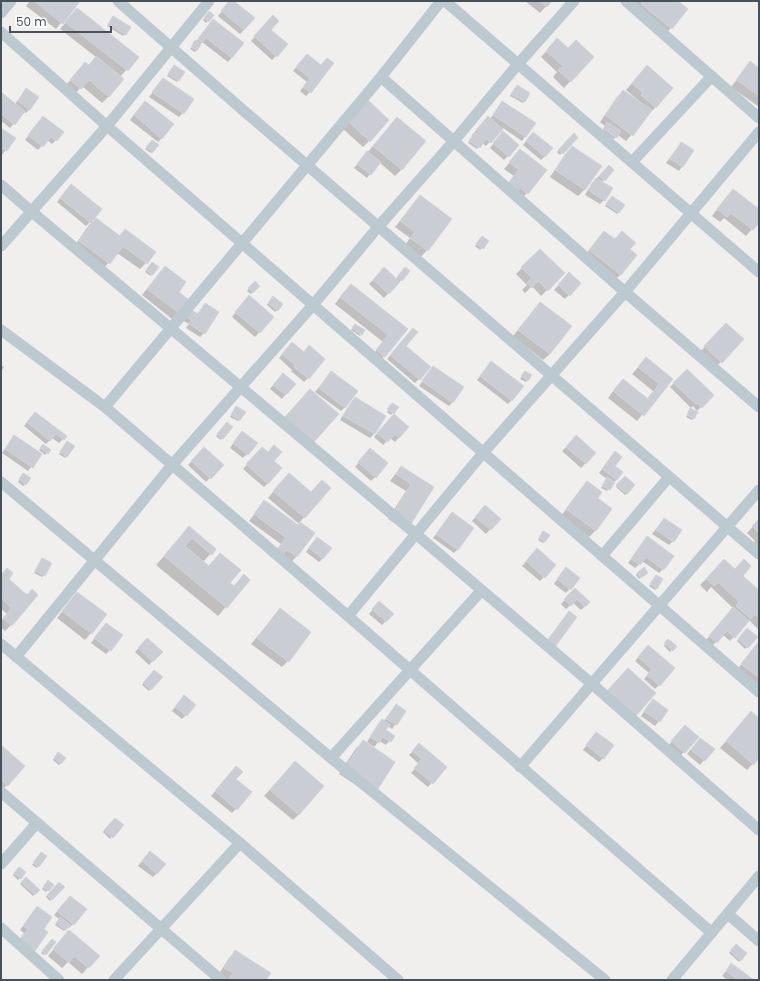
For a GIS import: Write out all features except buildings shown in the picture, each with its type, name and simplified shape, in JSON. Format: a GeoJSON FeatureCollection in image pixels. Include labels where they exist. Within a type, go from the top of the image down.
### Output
{"type":"FeatureCollection","features":[{"type":"Feature","properties":{"kind":"street"},"geometry":{"type":"LineString","coordinates":[[1,13],[11,1]]}},
{"type":"Feature","properties":{"kind":"street"},"geometry":{"type":"LineString","coordinates":[[118,1],[306,165],[759,554]]}},
{"type":"Feature","properties":{"kind":"street"},"geometry":{"type":"LineString","coordinates":[[1,246],[107,126],[209,1]]}},
{"type":"Feature","properties":{"kind":"street"},"geometry":{"type":"LineString","coordinates":[[105,407],[243,244],[306,165],[381,77],[442,1]]}},
{"type":"Feature","properties":{"kind":"street"},"geometry":{"type":"LineString","coordinates":[[445,1],[759,272]]}},
{"type":"Feature","properties":{"kind":"street"},"geometry":{"type":"LineString","coordinates":[[16,657],[172,465],[574,1]]}},
{"type":"Feature","properties":{"kind":"street"},"geometry":{"type":"LineString","coordinates":[[626,1],[759,118]]}},
{"type":"Feature","properties":{"kind":"street"},"geometry":{"type":"LineString","coordinates":[[1,32],[483,454],[759,692]]}},
{"type":"Feature","properties":{"kind":"street"},"geometry":{"type":"LineString","coordinates":[[632,162],[712,76]]}},
{"type":"Feature","properties":{"kind":"street"},"geometry":{"type":"LineString","coordinates":[[381,77],[625,292],[759,407]]}},
{"type":"Feature","properties":{"kind":"street"},"geometry":{"type":"LineString","coordinates":[[348,616],[483,454],[625,292],[759,132]]}},
{"type":"Feature","properties":{"kind":"street"},"geometry":{"type":"LineString","coordinates":[[1,185],[171,330],[417,535],[592,684],[759,830]]}},
{"type":"Feature","properties":{"kind":"street"},"geometry":{"type":"LineString","coordinates":[[1,330],[105,407],[712,933]]}},
{"type":"Feature","properties":{"kind":"street"},"geometry":{"type":"LineString","coordinates":[[602,556],[669,477]]}},
{"type":"Feature","properties":{"kind":"street"},"geometry":{"type":"LineString","coordinates":[[1,482],[331,758],[605,980]]}},
{"type":"Feature","properties":{"kind":"street"},"geometry":{"type":"LineString","coordinates":[[520,767],[759,490]]}},
{"type":"Feature","properties":{"kind":"street"},"geometry":{"type":"LineString","coordinates":[[331,758],[481,591]]}},
{"type":"Feature","properties":{"kind":"street"},"geometry":{"type":"LineString","coordinates":[[1,644],[240,843],[398,980]]}},
{"type":"Feature","properties":{"kind":"street"},"geometry":{"type":"LineString","coordinates":[[1,792],[221,980]]}},
{"type":"Feature","properties":{"kind":"street"},"geometry":{"type":"LineString","coordinates":[[1,864],[37,823]]}},
{"type":"Feature","properties":{"kind":"street"},"geometry":{"type":"LineString","coordinates":[[114,980],[240,843]]}},
{"type":"Feature","properties":{"kind":"street"},"geometry":{"type":"LineString","coordinates":[[672,980],[759,876]]}},
{"type":"Feature","properties":{"kind":"street"},"geometry":{"type":"LineString","coordinates":[[728,914],[759,942]]}},
{"type":"Feature","properties":{"kind":"street"},"geometry":{"type":"LineString","coordinates":[[1,928],[59,980]]}}]}
